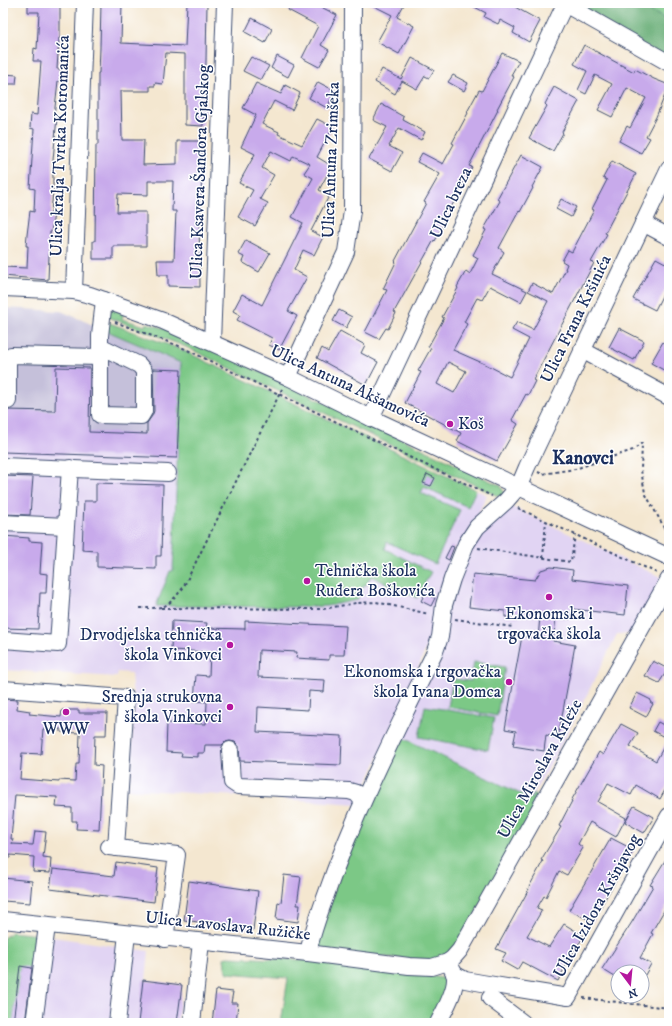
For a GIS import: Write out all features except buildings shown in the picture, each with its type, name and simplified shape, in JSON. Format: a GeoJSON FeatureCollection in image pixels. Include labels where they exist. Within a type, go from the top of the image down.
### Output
{"type":"FeatureCollection","features":[{"type":"Feature","properties":{"kind":"street","name":"Ulica kralja Tvrtka Kotromanića"},"geometry":{"type":"LineString","coordinates":[[74,291],[85,3]]}},
{"type":"Feature","properties":{"kind":"street","name":"Ulica Ksavera Šandora Gjalskog"},"geometry":{"type":"LineString","coordinates":[[212,342],[225,3]]}},
{"type":"Feature","properties":{"kind":"street","name":"Ulica Antuna Zrimšeka"},"geometry":{"type":"LineString","coordinates":[[288,376],[346,252],[352,211],[353,3]]}},
{"type":"Feature","properties":{"kind":"street"},"geometry":{"type":"LineString","coordinates":[[564,3],[669,63]]}},
{"type":"Feature","properties":{"kind":"street","name":"Ulica breza"},"geometry":{"type":"LineString","coordinates":[[371,418],[564,3]]}},
{"type":"Feature","properties":{"kind":"street","name":"Ulica Frana Kršinića"},"geometry":{"type":"LineString","coordinates":[[308,953],[311,938],[333,874],[362,800],[434,654],[440,637],[444,605],[465,546],[477,527],[505,502],[519,486],[527,466],[669,169]]}},
{"type":"Feature","properties":{"kind":"street"},"geometry":{"type":"LineString","coordinates":[[643,223],[669,237]]}},
{"type":"Feature","properties":{"kind":"street","name":"Ulica Antuna Akšamovića"},"geometry":{"type":"LineString","coordinates":[[3,288],[74,291],[164,320],[288,376],[371,418],[669,557]]}},
{"type":"Feature","properties":{"kind":"street"},"geometry":{"type":"LineString","coordinates":[[8,401],[8,358],[11,355],[100,352],[104,300]]}},
{"type":"Feature","properties":{"kind":"street"},"geometry":{"type":"LineString","coordinates":[[582,350],[669,397]]}},
{"type":"Feature","properties":{"kind":"street"},"geometry":{"type":"LineString","coordinates":[[3,466],[168,473]]}},
{"type":"Feature","properties":{"kind":"street"},"geometry":{"type":"LineString","coordinates":[[3,640],[58,644],[70,468]]}},
{"type":"Feature","properties":{"kind":"street"},"geometry":{"type":"LineString","coordinates":[[3,523],[66,526]]}},
{"type":"Feature","properties":{"kind":"street","name":"Ulica Miroslava Krleže"},"geometry":{"type":"LineString","coordinates":[[451,968],[669,579]]}},
{"type":"Feature","properties":{"kind":"street"},"geometry":{"type":"LineString","coordinates":[[3,689],[126,698],[113,848],[177,855],[165,939]]}},
{"type":"Feature","properties":{"kind":"street"},"geometry":{"type":"LineString","coordinates":[[230,750],[232,782],[238,786],[349,790],[356,793],[362,800]]}},
{"type":"Feature","properties":{"kind":"street","name":"Ulica Izidora Kršnjavog"},"geometry":{"type":"LineString","coordinates":[[451,968],[465,980],[568,997],[669,816]]}},
{"type":"Feature","properties":{"kind":"street","name":"Ulica Lavoslava Ružičke"},"geometry":{"type":"LineString","coordinates":[[3,920],[165,939],[308,953],[409,966],[451,968]]}},
{"type":"Feature","properties":{"kind":"street"},"geometry":{"type":"LineString","coordinates":[[34,1023],[47,926]]}},
{"type":"Feature","properties":{"kind":"street"},"geometry":{"type":"LineString","coordinates":[[117,1023],[127,934]]}},
{"type":"Feature","properties":{"kind":"street"},"geometry":{"type":"LineString","coordinates":[[192,1023],[201,942]]}},
{"type":"Feature","properties":{"kind":"street"},"geometry":{"type":"LineString","coordinates":[[438,1023],[445,1010],[454,986],[451,968]]}},
{"type":"Feature","properties":{"kind":"street"},"geometry":{"type":"LineString","coordinates":[[490,998],[523,1023]]}},
{"type":"Feature","properties":{"kind":"path"},"geometry":{"type":"LineString","coordinates":[[102,318],[180,346],[279,395],[669,579]]}},
{"type":"Feature","properties":{"kind":"path"},"geometry":{"type":"LineString","coordinates":[[161,608],[170,603],[183,588],[288,376]]}},
{"type":"Feature","properties":{"kind":"path"},"geometry":{"type":"LineString","coordinates":[[527,466],[542,474],[576,469],[633,450],[642,442],[640,470],[645,493],[665,529],[669,531]]}},
{"type":"Feature","properties":{"kind":"path"},"geometry":{"type":"LineString","coordinates":[[542,558],[546,521]]}},
{"type":"Feature","properties":{"kind":"path"},"geometry":{"type":"LineString","coordinates":[[465,546],[572,562],[575,535]]}},
{"type":"Feature","properties":{"kind":"path"},"geometry":{"type":"LineString","coordinates":[[140,608],[312,609],[376,602],[442,617],[513,627]]}},
{"type":"Feature","properties":{"kind":"path"},"geometry":{"type":"LineString","coordinates":[[568,997],[669,1008]]}},
{"type":"Feature","properties":{"kind":"shaded area"},"geometry":{"type":"Polygon","coordinates":[[[3,308],[61,311],[181,363],[177,458],[3,452],[3,308]]]}},
{"type":"Feature","properties":{"kind":"shaded area","name":"Tehnička škola Ruđera Boškovića"},"geometry":{"type":"Polygon","coordinates":[[[181,349],[487,495],[461,550],[451,546],[445,558],[455,563],[433,629],[414,679],[357,804],[129,789],[134,708],[131,673],[118,672],[117,677],[3,670],[3,452],[88,454],[181,349]]]}},
{"type":"Feature","properties":{"kind":"shaded area","name":"Ekonomska i trgovačka škola Ivana Domca"},"geometry":{"type":"Polygon","coordinates":[[[508,505],[663,578],[632,634],[617,634],[575,719],[531,799],[401,737],[472,539],[508,505]]]}},
{"type":"Feature","properties":{"kind":"shaded area"},"geometry":{"type":"Polygon","coordinates":[[[39,935],[149,951],[146,980],[143,980],[138,1023],[13,1023],[20,966],[39,935]]]}},
{"type":"Feature","properties":{"kind":"green space"},"geometry":{"type":"Polygon","coordinates":[[[568,3],[636,3],[669,21],[669,61],[568,3]]]}},
{"type":"Feature","properties":{"kind":"green space"},"geometry":{"type":"Polygon","coordinates":[[[636,3],[669,3],[669,21],[636,3]]]}},
{"type":"Feature","properties":{"kind":"green space"},"geometry":{"type":"Polygon","coordinates":[[[113,308],[124,312],[122,319],[145,326],[146,323],[174,331],[501,486],[504,493],[504,499],[186,347],[108,317],[113,308]]]}},
{"type":"Feature","properties":{"kind":"green space"},"geometry":{"type":"Polygon","coordinates":[[[107,322],[180,349],[476,490],[468,507],[424,487],[421,493],[460,510],[435,564],[387,542],[385,549],[431,572],[417,598],[371,576],[366,585],[364,585],[357,600],[327,606],[156,606],[170,571],[173,571],[181,363],[105,330],[107,322]]]}},
{"type":"Feature","properties":{"kind":"green space"},"geometry":{"type":"Polygon","coordinates":[[[474,662],[505,667],[497,716],[448,707],[453,679],[471,681],[474,662]]]}},
{"type":"Feature","properties":{"kind":"green space"},"geometry":{"type":"Polygon","coordinates":[[[425,706],[494,718],[488,750],[419,737],[425,706]]]}},
{"type":"Feature","properties":{"kind":"green space"},"geometry":{"type":"Polygon","coordinates":[[[401,737],[531,799],[534,793],[541,798],[454,951],[431,961],[319,951],[317,944],[340,873],[380,777],[401,737]]]}},
{"type":"Feature","properties":{"kind":"green space"},"geometry":{"type":"Polygon","coordinates":[[[12,932],[39,935],[38,969],[20,967],[13,1023],[3,1023],[3,938],[12,932]]]}},
{"type":"Feature","properties":{"kind":"green space"},"geometry":{"type":"Polygon","coordinates":[[[224,958],[305,960],[334,964],[348,968],[379,968],[442,978],[449,982],[433,1023],[281,1023],[288,978],[228,973],[225,967],[224,958]]]}},
{"type":"Feature","properties":{"kind":"place","name":"Koš"},"geometry":{"type":"Point","coordinates":[450,424]}},
{"type":"Feature","properties":{"kind":"place","name":"Tehnička škola Ruđera Boškovića"},"geometry":{"type":"Point","coordinates":[307,581]}},
{"type":"Feature","properties":{"kind":"place","name":"Ekonomska i trgovačka škola"},"geometry":{"type":"Point","coordinates":[549,597]}},
{"type":"Feature","properties":{"kind":"place","name":"Drvodjelska tehnička škola Vinkovci"},"geometry":{"type":"Point","coordinates":[230,645]}},
{"type":"Feature","properties":{"kind":"place","name":"Ekonomska i trgovačka škola Ivana Domca"},"geometry":{"type":"Point","coordinates":[509,682]}},
{"type":"Feature","properties":{"kind":"place","name":"Srednja strukovna škola Vinkovci"},"geometry":{"type":"Point","coordinates":[230,707]}},
{"type":"Feature","properties":{"kind":"place","name":"WWW"},"geometry":{"type":"Point","coordinates":[66,712]}},
{"type":"Feature","properties":{"kind":"district","name":"Kanovci"},"geometry":{"type":"Point","coordinates":[583,458]}}]}
